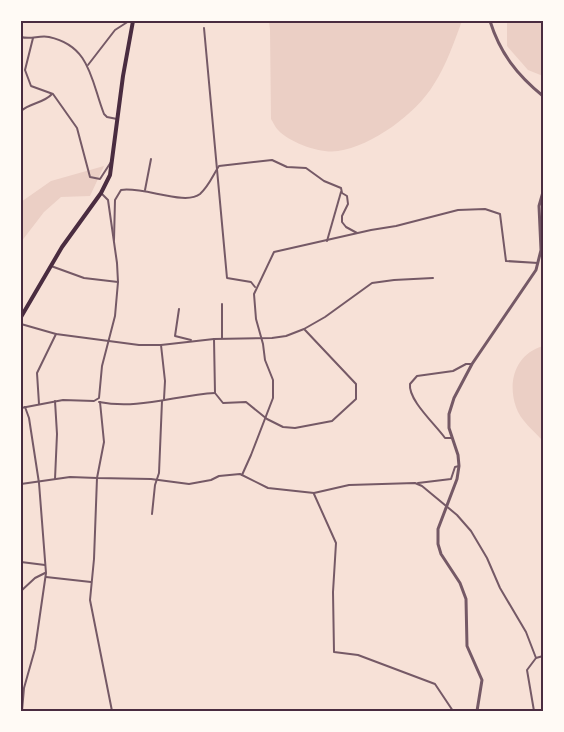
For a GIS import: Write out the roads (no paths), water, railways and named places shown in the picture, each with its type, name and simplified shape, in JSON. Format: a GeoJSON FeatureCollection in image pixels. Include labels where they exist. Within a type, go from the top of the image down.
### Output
{"type":"FeatureCollection","features":[{"type":"Feature","properties":{"kind":"main road"},"geometry":{"type":"LineString","coordinates":[[21,317],[51,266],[101,193],[110,175],[114,161],[131,21]]}},
{"type":"Feature","properties":{"kind":"street"},"geometry":{"type":"LineString","coordinates":[[88,65],[115,30],[131,21]]}},
{"type":"Feature","properties":{"kind":"street"},"geometry":{"type":"LineString","coordinates":[[490,21],[498,43],[509,62],[522,79],[543,96]]}},
{"type":"Feature","properties":{"kind":"street"},"geometry":{"type":"LineString","coordinates":[[204,28],[227,278],[251,282],[256,287]]}},
{"type":"Feature","properties":{"kind":"street"},"geometry":{"type":"LineString","coordinates":[[21,37],[48,36],[76,50],[88,65],[104,114],[107,117],[118,119]]}},
{"type":"Feature","properties":{"kind":"street"},"geometry":{"type":"LineString","coordinates":[[33,38],[23,70],[31,86],[53,94],[76,128],[90,177],[100,179],[108,165],[114,161]]}},
{"type":"Feature","properties":{"kind":"street"},"geometry":{"type":"LineString","coordinates":[[21,111],[28,105],[49,98],[53,94]]}},
{"type":"Feature","properties":{"kind":"street"},"geometry":{"type":"LineString","coordinates":[[145,190],[151,159]]}},
{"type":"Feature","properties":{"kind":"street"},"geometry":{"type":"LineString","coordinates":[[112,711],[108,680],[91,608],[91,582],[97,478],[104,442],[98,401],[101,372],[115,316],[118,282],[114,240],[117,194],[126,189],[145,190],[184,198],[194,197],[205,189],[221,165],[272,160],[287,167],[306,168],[324,181],[338,186],[348,201],[342,222],[357,234]]}},
{"type":"Feature","properties":{"kind":"street"},"geometry":{"type":"LineString","coordinates":[[327,241],[341,190]]}},
{"type":"Feature","properties":{"kind":"street"},"geometry":{"type":"LineString","coordinates":[[477,711],[482,680],[467,646],[466,599],[460,583],[441,554],[438,544],[438,530],[457,479],[459,466],[448,414],[472,364],[522,294],[538,263],[541,245],[540,206],[543,192]]}},
{"type":"Feature","properties":{"kind":"street"},"geometry":{"type":"LineString","coordinates":[[101,193],[107,199],[114,240]]}},
{"type":"Feature","properties":{"kind":"street"},"geometry":{"type":"LineString","coordinates":[[242,475],[271,405],[273,380],[264,360],[255,319],[254,294],[274,252],[396,226],[458,210],[485,209],[497,212],[501,216],[506,261],[538,263]]}},
{"type":"Feature","properties":{"kind":"street"},"geometry":{"type":"LineString","coordinates":[[51,266],[84,278],[118,282]]}},
{"type":"Feature","properties":{"kind":"street"},"geometry":{"type":"LineString","coordinates":[[21,324],[56,334],[109,342],[161,345],[214,339],[286,336],[325,317],[372,284],[394,280],[434,278]]}},
{"type":"Feature","properties":{"kind":"street"},"geometry":{"type":"LineString","coordinates":[[222,304],[222,339]]}},
{"type":"Feature","properties":{"kind":"street"},"geometry":{"type":"LineString","coordinates":[[179,309],[175,336],[192,341]]}},
{"type":"Feature","properties":{"kind":"street"},"geometry":{"type":"LineString","coordinates":[[214,339],[215,393],[223,403],[246,402],[266,417],[288,428],[311,426],[332,421],[356,399],[356,384],[304,329]]}},
{"type":"Feature","properties":{"kind":"street"},"geometry":{"type":"LineString","coordinates":[[39,404],[37,373],[56,334]]}},
{"type":"Feature","properties":{"kind":"street"},"geometry":{"type":"LineString","coordinates":[[152,514],[159,473],[165,381],[161,345]]}},
{"type":"Feature","properties":{"kind":"street"},"geometry":{"type":"LineString","coordinates":[[452,438],[445,438],[431,418],[412,398],[410,384],[417,376],[453,371],[466,364],[472,364]]}},
{"type":"Feature","properties":{"kind":"street"},"geometry":{"type":"LineString","coordinates":[[22,711],[23,694],[34,649],[46,573],[39,483],[29,417],[23,407],[55,401],[144,404],[215,393]]}},
{"type":"Feature","properties":{"kind":"street"},"geometry":{"type":"LineString","coordinates":[[55,401],[57,434],[55,480]]}},
{"type":"Feature","properties":{"kind":"street"},"geometry":{"type":"LineString","coordinates":[[21,484],[70,477],[156,480],[189,484],[211,480],[219,476],[242,475],[268,488],[314,493],[349,485],[418,483],[451,479],[455,467],[459,466]]}},
{"type":"Feature","properties":{"kind":"street"},"geometry":{"type":"LineString","coordinates":[[418,483],[464,521],[526,632],[536,658]]}},
{"type":"Feature","properties":{"kind":"street"},"geometry":{"type":"LineString","coordinates":[[314,493],[336,543],[333,598],[334,652],[358,655],[435,684],[453,711]]}},
{"type":"Feature","properties":{"kind":"street"},"geometry":{"type":"LineString","coordinates":[[21,562],[45,565]]}},
{"type":"Feature","properties":{"kind":"street"},"geometry":{"type":"LineString","coordinates":[[21,591],[35,578],[46,573]]}},
{"type":"Feature","properties":{"kind":"street"},"geometry":{"type":"LineString","coordinates":[[45,577],[91,582]]}},
{"type":"Feature","properties":{"kind":"street"},"geometry":{"type":"LineString","coordinates":[[534,711],[527,670],[536,658],[543,656]]}}]}
